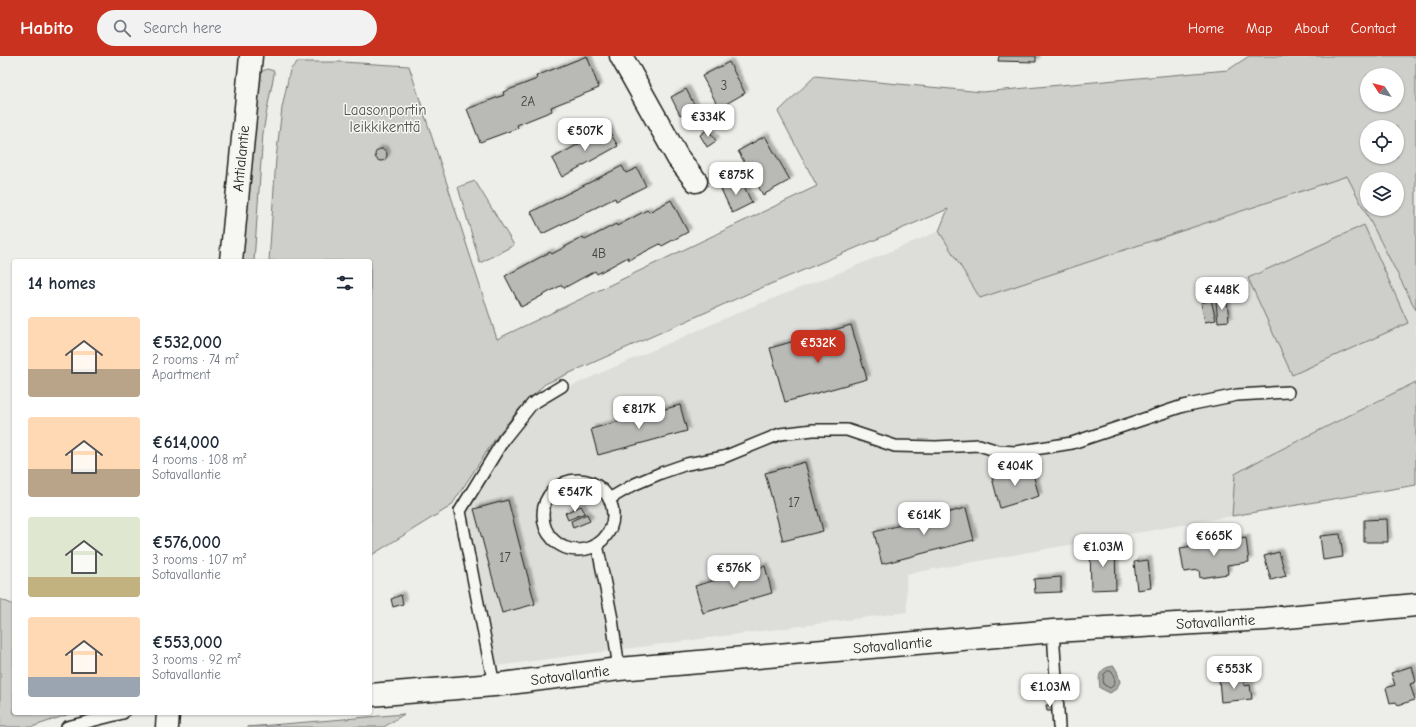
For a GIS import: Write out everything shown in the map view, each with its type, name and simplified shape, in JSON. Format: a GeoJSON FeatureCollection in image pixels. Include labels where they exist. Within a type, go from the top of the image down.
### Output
{"type":"FeatureCollection","features":[{"type":"Feature","properties":{"kind":"street","name":"Ahtialantie"},"geometry":{"type":"LineString","coordinates":[[231,259],[251,56]]}},
{"type":"Feature","properties":{"kind":"street"},"geometry":{"type":"LineString","coordinates":[[621,56],[678,158],[696,181]]}},
{"type":"Feature","properties":{"kind":"street","name":"Sotavallantie"},"geometry":{"type":"LineString","coordinates":[[372,696],[494,685],[619,670],[1053,631],[1265,619],[1416,605]]}},
{"type":"Feature","properties":{"kind":"street"},"geometry":{"type":"LineString","coordinates":[[167,727],[168,715]]}},
{"type":"Feature","properties":{"kind":"lane"},"geometry":{"type":"LineString","coordinates":[[494,685],[460,511],[504,439],[532,404],[562,386]]}},
{"type":"Feature","properties":{"kind":"lane"},"geometry":{"type":"LineString","coordinates":[[609,499],[635,484],[661,473],[687,464],[724,457],[780,434],[813,430],[847,430],[895,446],[936,447],[979,445],[998,451],[1016,452],[1072,443],[1183,406],[1237,395],[1288,392]]}},
{"type":"Feature","properties":{"kind":"lane"},"geometry":{"type":"LineString","coordinates":[[576,480],[593,483],[602,490],[609,499],[613,519],[610,529],[597,544],[587,549],[575,550],[565,548],[555,542],[548,533],[544,523],[543,512],[546,501],[552,492],[560,485],[576,480]]}},
{"type":"Feature","properties":{"kind":"lane"},"geometry":{"type":"LineString","coordinates":[[597,544],[612,619],[619,670]]}},
{"type":"Feature","properties":{"kind":"lane"},"geometry":{"type":"LineString","coordinates":[[1053,631],[1060,727]]}},
{"type":"Feature","properties":{"kind":"lane"},"geometry":{"type":"LineString","coordinates":[[67,727],[115,715]]}},
{"type":"Feature","properties":{"kind":"shaded area"},"geometry":{"type":"Polygon","coordinates":[[[1347,176],[1360,201],[1360,216],[1368,216],[1416,310],[1416,382],[1235,474],[1232,516],[906,574],[907,612],[495,666],[466,513],[506,446],[541,405],[569,387],[751,307],[846,270],[939,231],[980,298],[1347,176]]]}},
{"type":"Feature","properties":{"kind":"green space","name":"Laasonportin leikkikenttä"},"geometry":{"type":"Polygon","coordinates":[[[1249,56],[1416,56],[1416,310],[1368,216],[1404,216],[1404,172],[1360,172],[1360,201],[1347,176],[980,298],[939,231],[948,209],[747,294],[545,384],[519,409],[497,436],[451,506],[372,555],[372,259],[269,259],[276,159],[282,108],[290,70],[297,62],[342,62],[409,66],[497,339],[817,186],[778,112],[815,76],[982,92],[1228,70],[1249,56]]]}},
{"type":"Feature","properties":{"kind":"green space"},"geometry":{"type":"Polygon","coordinates":[[[267,69],[274,71],[263,133],[254,259],[242,259],[258,73],[267,69]]]}},
{"type":"Feature","properties":{"kind":"green space"},"geometry":{"type":"Polygon","coordinates":[[[475,181],[514,245],[480,263],[458,187],[475,181]]]}},
{"type":"Feature","properties":{"kind":"green space"},"geometry":{"type":"Polygon","coordinates":[[[1364,225],[1408,323],[1292,375],[1248,278],[1364,225]]]}},
{"type":"Feature","properties":{"kind":"green space"},"geometry":{"type":"Polygon","coordinates":[[[1416,382],[1416,485],[1232,516],[1235,474],[1416,382]]]}},
{"type":"Feature","properties":{"kind":"green space"},"geometry":{"type":"Polygon","coordinates":[[[0,599],[12,604],[12,715],[66,715],[32,727],[0,727],[0,599]]]}},
{"type":"Feature","properties":{"kind":"green space"},"geometry":{"type":"Polygon","coordinates":[[[404,714],[384,727],[247,727],[404,714]]]}},
{"type":"Feature","properties":{"kind":"water"},"geometry":{"type":"Polygon","coordinates":[[[1114,666],[1120,682],[1116,689],[1110,693],[1100,688],[1099,679],[1102,670],[1114,666]]]}},
{"type":"Feature","properties":{"kind":"building"},"geometry":{"type":"Polygon","coordinates":[[[587,56],[599,88],[551,107],[552,111],[517,125],[518,128],[480,142],[467,109],[504,95],[503,92],[537,79],[536,76],[587,56]]]}},
{"type":"Feature","properties":{"kind":"building"},"geometry":{"type":"Polygon","coordinates":[[[999,56],[1036,56],[1036,62],[998,61],[999,56]]]}},
{"type":"Feature","properties":{"kind":"building"},"geometry":{"type":"Polygon","coordinates":[[[729,62],[745,93],[719,108],[702,76],[729,62]]]}},
{"type":"Feature","properties":{"kind":"building"},"geometry":{"type":"Polygon","coordinates":[[[686,89],[696,108],[680,115],[671,97],[686,89]]]}},
{"type":"Feature","properties":{"kind":"building"},"geometry":{"type":"Polygon","coordinates":[[[607,128],[618,146],[562,177],[552,159],[607,128]]]}},
{"type":"Feature","properties":{"kind":"building"},"geometry":{"type":"Polygon","coordinates":[[[708,129],[716,141],[707,147],[700,135],[708,129]]]}},
{"type":"Feature","properties":{"kind":"building"},"geometry":{"type":"Polygon","coordinates":[[[765,136],[790,180],[763,195],[738,151],[765,136]]]}},
{"type":"Feature","properties":{"kind":"building"},"geometry":{"type":"Polygon","coordinates":[[[383,149],[386,150],[386,160],[379,161],[376,160],[375,153],[376,150],[383,149]]]}},
{"type":"Feature","properties":{"kind":"building"},"geometry":{"type":"Polygon","coordinates":[[[622,166],[626,173],[637,168],[646,186],[616,201],[615,198],[542,234],[531,212],[622,166]]]}},
{"type":"Feature","properties":{"kind":"building"},"geometry":{"type":"Polygon","coordinates":[[[741,180],[752,203],[732,213],[721,189],[741,180]]]}},
{"type":"Feature","properties":{"kind":"building"},"geometry":{"type":"Polygon","coordinates":[[[671,200],[688,232],[662,246],[660,244],[629,260],[628,257],[597,274],[595,271],[564,288],[562,285],[521,307],[505,276],[550,252],[552,254],[583,237],[585,240],[616,224],[617,226],[647,210],[649,212],[671,200]]]}},
{"type":"Feature","properties":{"kind":"building"},"geometry":{"type":"Polygon","coordinates":[[[1211,300],[1216,320],[1205,322],[1201,303],[1211,300]]]}},
{"type":"Feature","properties":{"kind":"building"},"geometry":{"type":"Polygon","coordinates":[[[1227,300],[1229,321],[1218,322],[1216,301],[1227,300]]]}},
{"type":"Feature","properties":{"kind":"building"},"geometry":{"type":"Polygon","coordinates":[[[851,325],[867,379],[785,402],[770,348],[851,325]]]}},
{"type":"Feature","properties":{"kind":"building"},"geometry":{"type":"Polygon","coordinates":[[[680,405],[687,431],[598,455],[591,429],[680,405]]]}},
{"type":"Feature","properties":{"kind":"building"},"geometry":{"type":"Polygon","coordinates":[[[805,462],[823,531],[783,541],[765,473],[805,462]]]}},
{"type":"Feature","properties":{"kind":"building"},"geometry":{"type":"Polygon","coordinates":[[[1031,467],[1039,496],[1000,508],[992,478],[1031,467]]]}},
{"type":"Feature","properties":{"kind":"building"},"geometry":{"type":"Polygon","coordinates":[[[508,500],[535,604],[502,613],[474,509],[508,500]]]}},
{"type":"Feature","properties":{"kind":"building"},"geometry":{"type":"Polygon","coordinates":[[[581,506],[585,513],[568,520],[565,513],[581,506]]]}},
{"type":"Feature","properties":{"kind":"building"},"geometry":{"type":"Polygon","coordinates":[[[966,508],[974,540],[882,564],[874,532],[966,508]]]}},
{"type":"Feature","properties":{"kind":"building"},"geometry":{"type":"Polygon","coordinates":[[[587,514],[590,521],[573,528],[571,521],[587,514]]]}},
{"type":"Feature","properties":{"kind":"building"},"geometry":{"type":"Polygon","coordinates":[[[1387,519],[1388,542],[1364,542],[1364,520],[1387,519]]]}},
{"type":"Feature","properties":{"kind":"building"},"geometry":{"type":"Polygon","coordinates":[[[1340,534],[1343,557],[1323,560],[1320,536],[1340,534]]]}},
{"type":"Feature","properties":{"kind":"building"},"geometry":{"type":"Polygon","coordinates":[[[1246,538],[1249,562],[1227,565],[1228,574],[1200,578],[1199,570],[1184,572],[1180,548],[1246,538]]]}},
{"type":"Feature","properties":{"kind":"building"},"geometry":{"type":"Polygon","coordinates":[[[1090,546],[1115,546],[1116,589],[1091,590],[1090,546]]]}},
{"type":"Feature","properties":{"kind":"building"},"geometry":{"type":"Polygon","coordinates":[[[1279,552],[1286,576],[1271,580],[1264,556],[1279,552]]]}},
{"type":"Feature","properties":{"kind":"building"},"geometry":{"type":"Polygon","coordinates":[[[1148,560],[1151,588],[1137,590],[1134,562],[1148,560]]]}},
{"type":"Feature","properties":{"kind":"building"},"geometry":{"type":"Polygon","coordinates":[[[765,566],[772,593],[703,613],[695,586],[765,566]]]}},
{"type":"Feature","properties":{"kind":"building"},"geometry":{"type":"Polygon","coordinates":[[[1061,577],[1061,592],[1035,593],[1034,579],[1061,577]]]}},
{"type":"Feature","properties":{"kind":"building"},"geometry":{"type":"Polygon","coordinates":[[[401,595],[403,604],[393,607],[391,599],[401,595]]]}},
{"type":"Feature","properties":{"kind":"building"},"geometry":{"type":"Polygon","coordinates":[[[1412,666],[1416,682],[1410,684],[1415,700],[1398,705],[1396,702],[1390,703],[1386,688],[1395,685],[1391,673],[1412,666]]]}},
{"type":"Feature","properties":{"kind":"building"},"geometry":{"type":"Polygon","coordinates":[[[1244,677],[1244,686],[1250,685],[1252,699],[1221,702],[1219,680],[1244,677]]]}},
{"type":"Feature","properties":{"kind":"building"},"geometry":{"type":"Polygon","coordinates":[[[1046,705],[1053,705],[1053,711],[1047,711],[1046,705]]]}}]}
